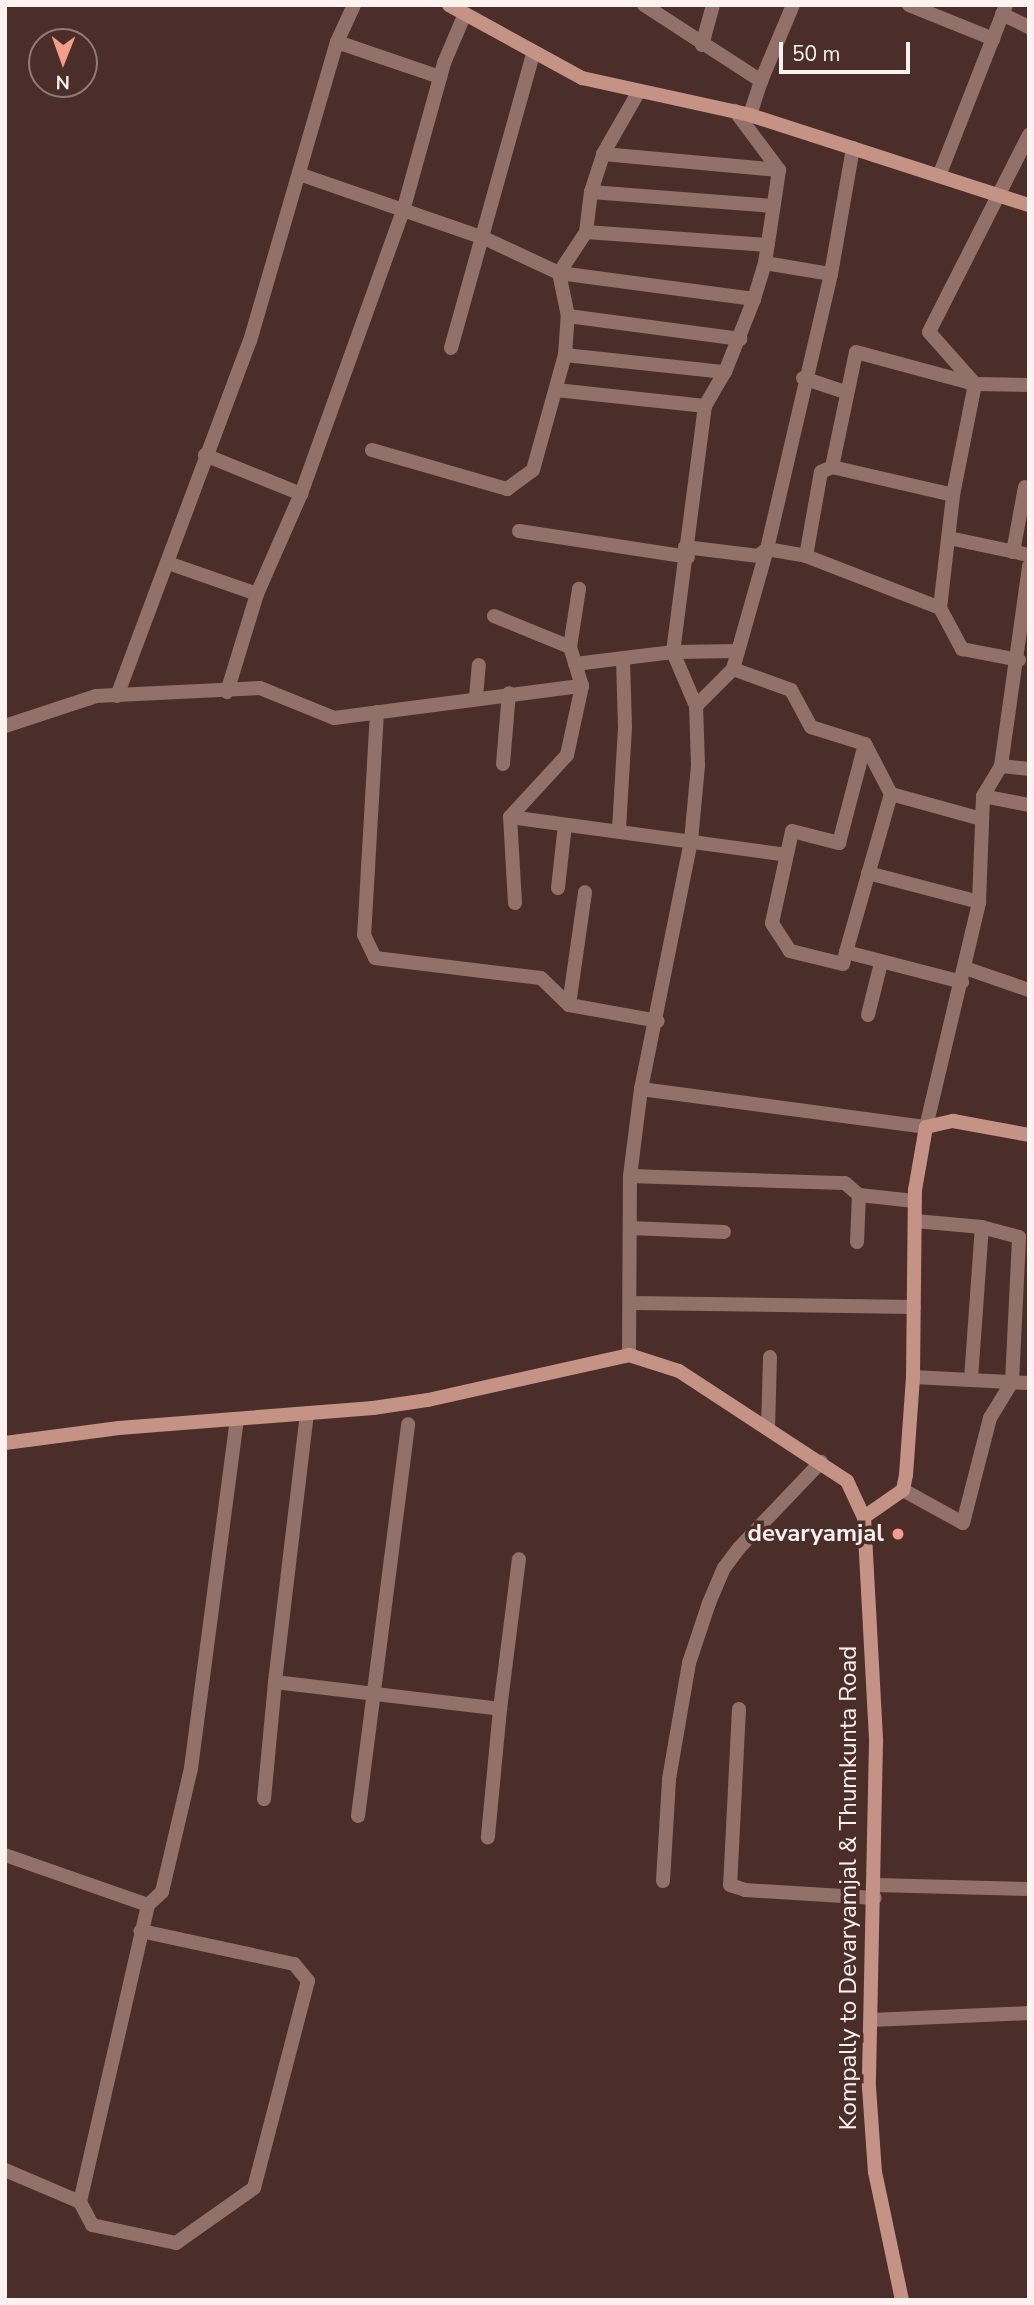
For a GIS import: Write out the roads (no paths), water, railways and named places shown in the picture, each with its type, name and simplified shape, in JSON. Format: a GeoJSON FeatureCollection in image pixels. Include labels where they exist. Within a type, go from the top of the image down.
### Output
{"type":"FeatureCollection","features":[{"type":"Feature","properties":{"kind":"main road"},"geometry":{"type":"LineString","coordinates":[[449,5],[533,55],[582,78],[638,93],[750,115],[1029,205]]}},
{"type":"Feature","properties":{"kind":"main road"},"geometry":{"type":"LineString","coordinates":[[864,1517],[902,1490],[913,1377],[915,1201],[926,1127],[953,1121],[1029,1135]]}},
{"type":"Feature","properties":{"kind":"main road"},"geometry":{"type":"LineString","coordinates":[[5,1443],[428,1400],[629,1355]]}},
{"type":"Feature","properties":{"kind":"main road","name":"Kompally to Devaryamjal & Thumkunta Road"},"geometry":{"type":"LineString","coordinates":[[629,1355],[679,1371],[821,1462],[847,1481],[864,1517],[876,1742],[869,2087],[875,2172],[902,2300]]}},
{"type":"Feature","properties":{"kind":"street"},"geometry":{"type":"LineString","coordinates":[[117,696],[168,563],[205,455],[250,341],[337,42],[354,5]]}},
{"type":"Feature","properties":{"kind":"street"},"geometry":{"type":"LineString","coordinates":[[644,5],[761,81]]}},
{"type":"Feature","properties":{"kind":"street"},"geometry":{"type":"LineString","coordinates":[[702,45],[713,5]]}},
{"type":"Feature","properties":{"kind":"street"},"geometry":{"type":"LineString","coordinates":[[750,115],[761,81],[793,5]]}},
{"type":"Feature","properties":{"kind":"street"},"geometry":{"type":"LineString","coordinates":[[909,5],[993,39]]}},
{"type":"Feature","properties":{"kind":"street"},"geometry":{"type":"LineString","coordinates":[[939,176],[1004,10],[1029,27]]}},
{"type":"Feature","properties":{"kind":"street"},"geometry":{"type":"LineString","coordinates":[[227,692],[257,594],[300,494],[403,211],[440,77],[464,16]]}},
{"type":"Feature","properties":{"kind":"street"},"geometry":{"type":"LineString","coordinates":[[337,42],[440,77]]}},
{"type":"Feature","properties":{"kind":"street"},"geometry":{"type":"LineString","coordinates":[[451,348],[484,238],[533,55]]}},
{"type":"Feature","properties":{"kind":"street"},"geometry":{"type":"LineString","coordinates":[[372,450],[507,489],[533,470],[565,355],[568,316],[559,273],[586,232],[591,192],[603,154],[638,93]]}},
{"type":"Feature","properties":{"kind":"street"},"geometry":{"type":"LineString","coordinates":[[629,1355],[630,1176],[641,1090],[658,1021],[691,841],[698,765],[696,706],[673,652],[705,406],[725,372],[754,299],[765,263],[779,170],[735,111]]}},
{"type":"Feature","properties":{"kind":"street"},"geometry":{"type":"LineString","coordinates":[[975,384],[929,332],[1029,135]]}},
{"type":"Feature","properties":{"kind":"street"},"geometry":{"type":"LineString","coordinates":[[696,706],[733,669],[767,549],[803,378],[831,274],[853,148]]}},
{"type":"Feature","properties":{"kind":"street"},"geometry":{"type":"LineString","coordinates":[[603,154],[779,170]]}},
{"type":"Feature","properties":{"kind":"street"},"geometry":{"type":"LineString","coordinates":[[299,174],[484,238],[559,273],[754,299]]}},
{"type":"Feature","properties":{"kind":"street"},"geometry":{"type":"LineString","coordinates":[[591,192],[773,206]]}},
{"type":"Feature","properties":{"kind":"street"},"geometry":{"type":"LineString","coordinates":[[586,232],[768,245]]}},
{"type":"Feature","properties":{"kind":"street"},"geometry":{"type":"LineString","coordinates":[[765,263],[831,274]]}},
{"type":"Feature","properties":{"kind":"street"},"geometry":{"type":"LineString","coordinates":[[568,316],[740,339]]}},
{"type":"Feature","properties":{"kind":"street"},"geometry":{"type":"LineString","coordinates":[[832,467],[845,391],[856,352],[975,384],[1029,385]]}},
{"type":"Feature","properties":{"kind":"street"},"geometry":{"type":"LineString","coordinates":[[565,355],[725,372]]}},
{"type":"Feature","properties":{"kind":"street"},"geometry":{"type":"LineString","coordinates":[[803,378],[845,391]]}},
{"type":"Feature","properties":{"kind":"street"},"geometry":{"type":"LineString","coordinates":[[975,384],[953,495],[940,608],[962,649],[1019,660]]}},
{"type":"Feature","properties":{"kind":"street"},"geometry":{"type":"LineString","coordinates":[[556,390],[705,406]]}},
{"type":"Feature","properties":{"kind":"street"},"geometry":{"type":"LineString","coordinates":[[205,455],[300,494]]}},
{"type":"Feature","properties":{"kind":"street"},"geometry":{"type":"LineString","coordinates":[[806,556],[821,472],[832,467],[953,495]]}},
{"type":"Feature","properties":{"kind":"street"},"geometry":{"type":"LineString","coordinates":[[1013,552],[1026,487]]}},
{"type":"Feature","properties":{"kind":"street"},"geometry":{"type":"LineString","coordinates":[[519,531],[687,552],[758,556],[767,549],[806,556],[940,608]]}},
{"type":"Feature","properties":{"kind":"street"},"geometry":{"type":"LineString","coordinates":[[949,538],[1029,555]]}},
{"type":"Feature","properties":{"kind":"street"},"geometry":{"type":"LineString","coordinates":[[168,563],[257,594]]}},
{"type":"Feature","properties":{"kind":"street"},"geometry":{"type":"LineString","coordinates":[[641,1090],[926,1127],[964,975],[979,902],[984,796],[1001,766],[1019,660],[1029,566]]}},
{"type":"Feature","properties":{"kind":"street"},"geometry":{"type":"LineString","coordinates":[[515,903],[509,817],[567,755],[582,686],[570,647],[579,589]]}},
{"type":"Feature","properties":{"kind":"street"},"geometry":{"type":"LineString","coordinates":[[494,616],[570,647]]}},
{"type":"Feature","properties":{"kind":"street"},"geometry":{"type":"LineString","coordinates":[[575,664],[673,652],[738,651]]}},
{"type":"Feature","properties":{"kind":"street"},"geometry":{"type":"LineString","coordinates":[[619,829],[625,738],[623,658]]}},
{"type":"Feature","properties":{"kind":"street"},"geometry":{"type":"LineString","coordinates":[[476,697],[479,665]]}},
{"type":"Feature","properties":{"kind":"street"},"geometry":{"type":"LineString","coordinates":[[733,669],[791,690],[811,727],[865,744],[891,794],[843,964],[790,951],[772,923],[792,831],[839,844],[865,744]]}},
{"type":"Feature","properties":{"kind":"street"},"geometry":{"type":"LineString","coordinates":[[5,726],[96,696],[227,692],[260,688],[334,718],[476,697],[582,686]]}},
{"type":"Feature","properties":{"kind":"street"},"geometry":{"type":"LineString","coordinates":[[503,764],[509,693]]}},
{"type":"Feature","properties":{"kind":"street"},"geometry":{"type":"LineString","coordinates":[[377,712],[364,935],[367,948],[387,963],[541,978],[569,1005],[658,1021]]}},
{"type":"Feature","properties":{"kind":"street"},"geometry":{"type":"LineString","coordinates":[[1001,766],[1029,769]]}},
{"type":"Feature","properties":{"kind":"street"},"geometry":{"type":"LineString","coordinates":[[891,794],[981,819]]}},
{"type":"Feature","properties":{"kind":"street"},"geometry":{"type":"LineString","coordinates":[[984,796],[1029,805]]}},
{"type":"Feature","properties":{"kind":"street"},"geometry":{"type":"LineString","coordinates":[[509,817],[619,829],[786,855]]}},
{"type":"Feature","properties":{"kind":"street"},"geometry":{"type":"LineString","coordinates":[[558,888],[565,825]]}},
{"type":"Feature","properties":{"kind":"street"},"geometry":{"type":"LineString","coordinates":[[868,873],[979,902]]}},
{"type":"Feature","properties":{"kind":"street"},"geometry":{"type":"LineString","coordinates":[[569,1005],[584,892]]}},
{"type":"Feature","properties":{"kind":"street"},"geometry":{"type":"LineString","coordinates":[[846,952],[881,963],[964,975],[1029,990]]}},
{"type":"Feature","properties":{"kind":"street"},"geometry":{"type":"LineString","coordinates":[[868,1015],[881,963]]}},
{"type":"Feature","properties":{"kind":"street"},"geometry":{"type":"LineString","coordinates":[[630,1176],[845,1183],[859,1195],[915,1201]]}},
{"type":"Feature","properties":{"kind":"street"},"geometry":{"type":"LineString","coordinates":[[858,1242],[859,1195]]}},
{"type":"Feature","properties":{"kind":"street"},"geometry":{"type":"LineString","coordinates":[[902,1490],[963,1523],[990,1418],[1012,1382],[1019,1237],[982,1227],[915,1221]]}},
{"type":"Feature","properties":{"kind":"street"},"geometry":{"type":"LineString","coordinates":[[971,1379],[982,1227]]}},
{"type":"Feature","properties":{"kind":"street"},"geometry":{"type":"LineString","coordinates":[[630,1228],[723,1232]]}},
{"type":"Feature","properties":{"kind":"street"},"geometry":{"type":"LineString","coordinates":[[631,1303],[914,1307]]}},
{"type":"Feature","properties":{"kind":"street"},"geometry":{"type":"LineString","coordinates":[[768,1429],[770,1357]]}},
{"type":"Feature","properties":{"kind":"street"},"geometry":{"type":"LineString","coordinates":[[913,1377],[1029,1383]]}},
{"type":"Feature","properties":{"kind":"street"},"geometry":{"type":"LineString","coordinates":[[264,1799],[307,1413]]}},
{"type":"Feature","properties":{"kind":"street"},"geometry":{"type":"LineString","coordinates":[[80,2202],[141,1931],[148,1905],[162,1892],[191,1768],[237,1419]]}},
{"type":"Feature","properties":{"kind":"street"},"geometry":{"type":"LineString","coordinates":[[358,1816],[408,1424]]}},
{"type":"Feature","properties":{"kind":"street"},"geometry":{"type":"LineString","coordinates":[[663,1881],[669,1779],[688,1663],[709,1603],[739,1548],[821,1462]]}},
{"type":"Feature","properties":{"kind":"street"},"geometry":{"type":"LineString","coordinates":[[488,1837],[500,1709],[519,1559]]}},
{"type":"Feature","properties":{"kind":"street"},"geometry":{"type":"LineString","coordinates":[[275,1682],[373,1691],[500,1709]]}},
{"type":"Feature","properties":{"kind":"street"},"geometry":{"type":"LineString","coordinates":[[739,1709],[730,1885],[744,1890],[1029,1889]]}},
{"type":"Feature","properties":{"kind":"street"},"geometry":{"type":"LineString","coordinates":[[5,1855],[148,1905]]}},
{"type":"Feature","properties":{"kind":"street"},"geometry":{"type":"LineString","coordinates":[[5,2170],[80,2202],[92,2225],[176,2243],[254,2188],[308,1981],[294,1964],[141,1931]]}},
{"type":"Feature","properties":{"kind":"street"},"geometry":{"type":"LineString","coordinates":[[871,2020],[1029,2013]]}},
{"type":"Feature","properties":{"kind":"place","name":"devaryamjal"},"geometry":{"type":"Point","coordinates":[898,1534]}}]}
